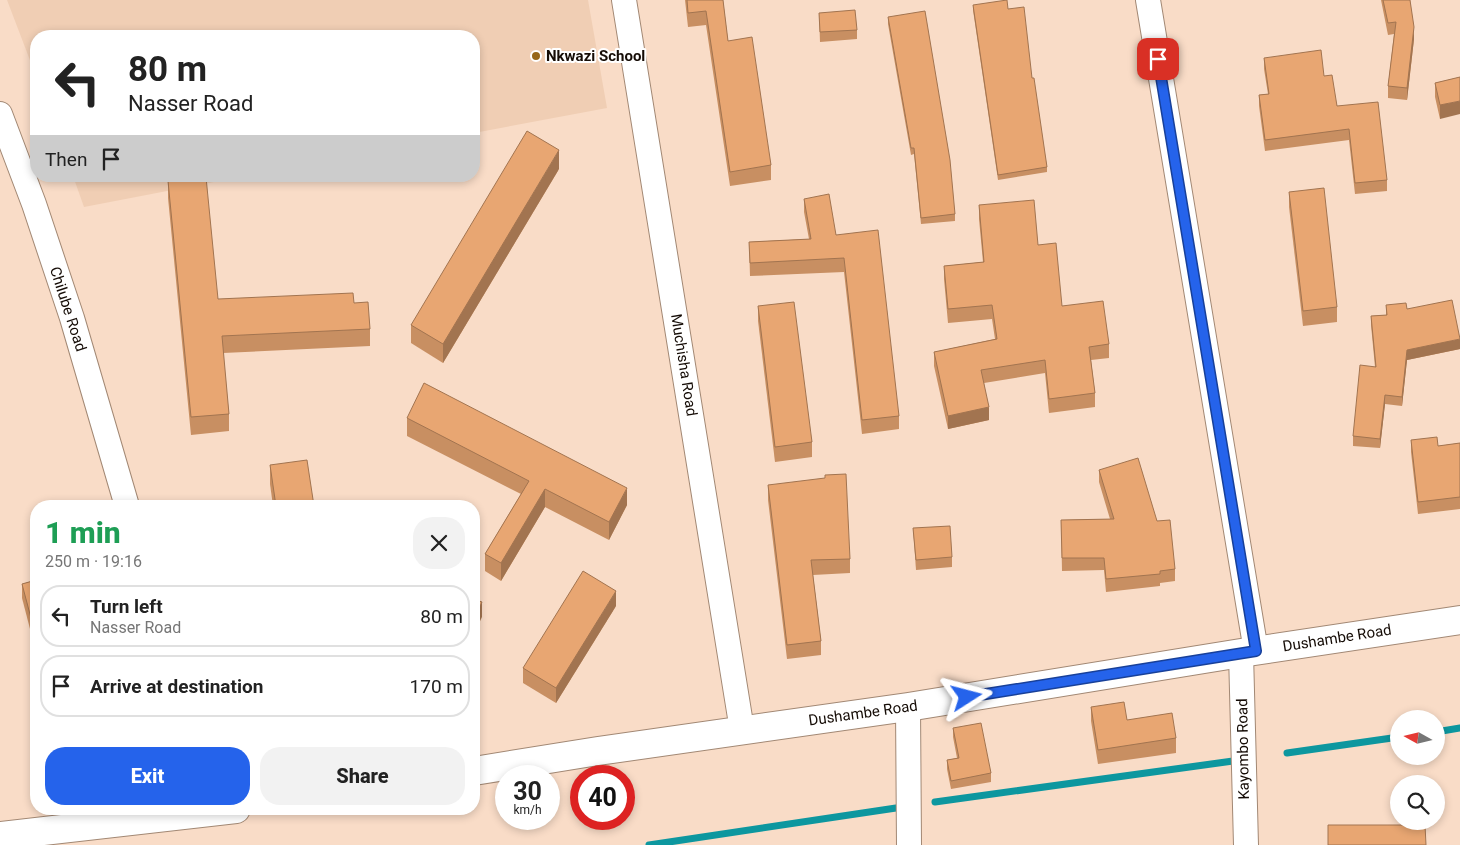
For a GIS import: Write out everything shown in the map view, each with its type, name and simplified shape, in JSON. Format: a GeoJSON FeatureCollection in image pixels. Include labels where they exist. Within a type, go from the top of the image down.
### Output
{"type":"FeatureCollection","features":[{"type":"Feature","properties":{"kind":"street","name":"Muchisha Road"},"geometry":{"type":"LineString","coordinates":[[624,0],[742,730]]}},
{"type":"Feature","properties":{"kind":"street","name":"Kayombo Road"},"geometry":{"type":"LineString","coordinates":[[1148,0],[1249,652],[1246,845]]}},
{"type":"Feature","properties":{"kind":"street","name":"Chilube Road"},"geometry":{"type":"LineString","coordinates":[[0,114],[34,204],[72,318],[125,500]]}},
{"type":"Feature","properties":{"kind":"street","name":"Dushambe Road"},"geometry":{"type":"LineString","coordinates":[[480,770],[908,707],[1460,620]]}},
{"type":"Feature","properties":{"kind":"street"},"geometry":{"type":"LineString","coordinates":[[908,707],[909,845]]}},
{"type":"Feature","properties":{"kind":"street"},"geometry":{"type":"LineString","coordinates":[[0,836],[180,815]]}},
{"type":"Feature","properties":{"kind":"shaded area","name":"Nkwazi School"},"geometry":{"type":"Polygon","coordinates":[[[7,0],[588,0],[607,108],[480,132],[480,30],[30,30],[30,60],[7,0]]]}},
{"type":"Feature","properties":{"kind":"shaded area"},"geometry":{"type":"Polygon","coordinates":[[[75,182],[214,182],[84,207],[75,182]]]}},
{"type":"Feature","properties":{"kind":"building"},"geometry":{"type":"Polygon","coordinates":[[[687,0],[723,0],[728,41],[752,37],[771,165],[730,172],[706,11],[688,13],[687,0]]]}},
{"type":"Feature","properties":{"kind":"building"},"geometry":{"type":"Polygon","coordinates":[[[1007,0],[1008,9],[1024,7],[1032,78],[1034,78],[1047,167],[998,175],[973,5],[1007,0]]]}},
{"type":"Feature","properties":{"kind":"building"},"geometry":{"type":"Polygon","coordinates":[[[1383,0],[1410,0],[1414,27],[1407,88],[1388,86],[1396,22],[1388,23],[1383,0]]]}},
{"type":"Feature","properties":{"kind":"building"},"geometry":{"type":"Polygon","coordinates":[[[855,10],[857,30],[820,32],[819,13],[855,10]]]}},
{"type":"Feature","properties":{"kind":"building"},"geometry":{"type":"Polygon","coordinates":[[[925,11],[950,160],[955,214],[921,218],[914,148],[911,148],[888,17],[925,11]]]}},
{"type":"Feature","properties":{"kind":"building"},"geometry":{"type":"Polygon","coordinates":[[[1321,50],[1324,76],[1332,75],[1337,106],[1378,102],[1387,180],[1355,183],[1349,129],[1265,140],[1259,95],[1269,94],[1264,58],[1321,50]]]}},
{"type":"Feature","properties":{"kind":"building"},"geometry":{"type":"Polygon","coordinates":[[[1460,77],[1460,101],[1440,105],[1435,83],[1460,77]]]}},
{"type":"Feature","properties":{"kind":"building"},"geometry":{"type":"Polygon","coordinates":[[[527,131],[559,150],[443,344],[411,325],[527,131]]]}},
{"type":"Feature","properties":{"kind":"building"},"geometry":{"type":"Polygon","coordinates":[[[168,182],[206,182],[218,299],[353,293],[354,303],[368,302],[370,329],[222,336],[229,414],[191,417],[168,182]]]}},
{"type":"Feature","properties":{"kind":"building"},"geometry":{"type":"Polygon","coordinates":[[[1324,188],[1337,307],[1303,311],[1289,192],[1324,188]]]}},
{"type":"Feature","properties":{"kind":"building"},"geometry":{"type":"Polygon","coordinates":[[[829,194],[836,235],[878,230],[899,416],[862,420],[844,258],[750,263],[749,242],[811,239],[804,199],[829,194]]]}},
{"type":"Feature","properties":{"kind":"building"},"geometry":{"type":"Polygon","coordinates":[[[1034,200],[1038,245],[1056,243],[1062,306],[1103,301],[1109,344],[1089,347],[1095,393],[1049,399],[1045,360],[981,370],[989,407],[948,416],[934,352],[997,339],[992,305],[948,309],[944,266],[984,262],[979,205],[1034,200]]]}},
{"type":"Feature","properties":{"kind":"building"},"geometry":{"type":"Polygon","coordinates":[[[1452,300],[1460,339],[1407,350],[1402,397],[1385,395],[1380,439],[1353,436],[1360,365],[1376,367],[1371,316],[1387,315],[1386,305],[1406,303],[1407,309],[1452,300]]]}},
{"type":"Feature","properties":{"kind":"building"},"geometry":{"type":"Polygon","coordinates":[[[794,302],[812,442],[775,447],[758,306],[794,302]]]}},
{"type":"Feature","properties":{"kind":"building"},"geometry":{"type":"Polygon","coordinates":[[[424,383],[627,488],[609,522],[545,489],[501,563],[485,554],[529,481],[407,418],[424,383]]]}},
{"type":"Feature","properties":{"kind":"building"},"geometry":{"type":"Polygon","coordinates":[[[1437,437],[1438,446],[1460,443],[1460,497],[1418,502],[1411,440],[1437,437]]]}},
{"type":"Feature","properties":{"kind":"building"},"geometry":{"type":"Polygon","coordinates":[[[1138,458],[1157,521],[1170,520],[1175,569],[1160,571],[1160,574],[1106,579],[1104,558],[1062,558],[1061,520],[1114,519],[1099,470],[1138,458]]]}},
{"type":"Feature","properties":{"kind":"building"},"geometry":{"type":"Polygon","coordinates":[[[307,460],[313,500],[275,500],[270,465],[307,460]]]}},
{"type":"Feature","properties":{"kind":"building"},"geometry":{"type":"Polygon","coordinates":[[[846,474],[850,559],[811,560],[821,641],[787,645],[768,485],[825,478],[825,475],[846,474]]]}},
{"type":"Feature","properties":{"kind":"building"},"geometry":{"type":"Polygon","coordinates":[[[950,526],[952,557],[916,560],[913,528],[950,526]]]}},
{"type":"Feature","properties":{"kind":"building"},"geometry":{"type":"Polygon","coordinates":[[[583,571],[616,591],[556,688],[523,668],[583,571]]]}},
{"type":"Feature","properties":{"kind":"building"},"geometry":{"type":"Polygon","coordinates":[[[30,582],[30,614],[22,584],[30,582]]]}},
{"type":"Feature","properties":{"kind":"building"},"geometry":{"type":"Polygon","coordinates":[[[1124,702],[1127,720],[1172,713],[1176,738],[1098,750],[1091,707],[1124,702]]]}},
{"type":"Feature","properties":{"kind":"building"},"geometry":{"type":"Polygon","coordinates":[[[981,723],[991,773],[951,781],[947,760],[959,758],[953,728],[981,723]]]}},
{"type":"Feature","properties":{"kind":"building"},"geometry":{"type":"Polygon","coordinates":[[[1328,825],[1390,825],[1390,830],[1425,830],[1426,845],[1328,845],[1328,825]]]}},
{"type":"Feature","properties":{"kind":"waterway"},"geometry":{"type":"LineString","coordinates":[[1445,730],[1460,728]]}},
{"type":"Feature","properties":{"kind":"waterway"},"geometry":{"type":"LineString","coordinates":[[1287,753],[1390,738]]}},
{"type":"Feature","properties":{"kind":"waterway"},"geometry":{"type":"LineString","coordinates":[[935,802],[1233,761]]}},
{"type":"Feature","properties":{"kind":"waterway"},"geometry":{"type":"LineString","coordinates":[[649,845],[896,808]]}},
{"type":"Feature","properties":{"kind":"place","name":"Nkwazi School"},"geometry":{"type":"Point","coordinates":[536,56]}},
{"type":"Feature","properties":{"kind":"route"},"geometry":{"type":"LineString","coordinates":[[967,697],[1256,651],[1158,59]]}}]}
